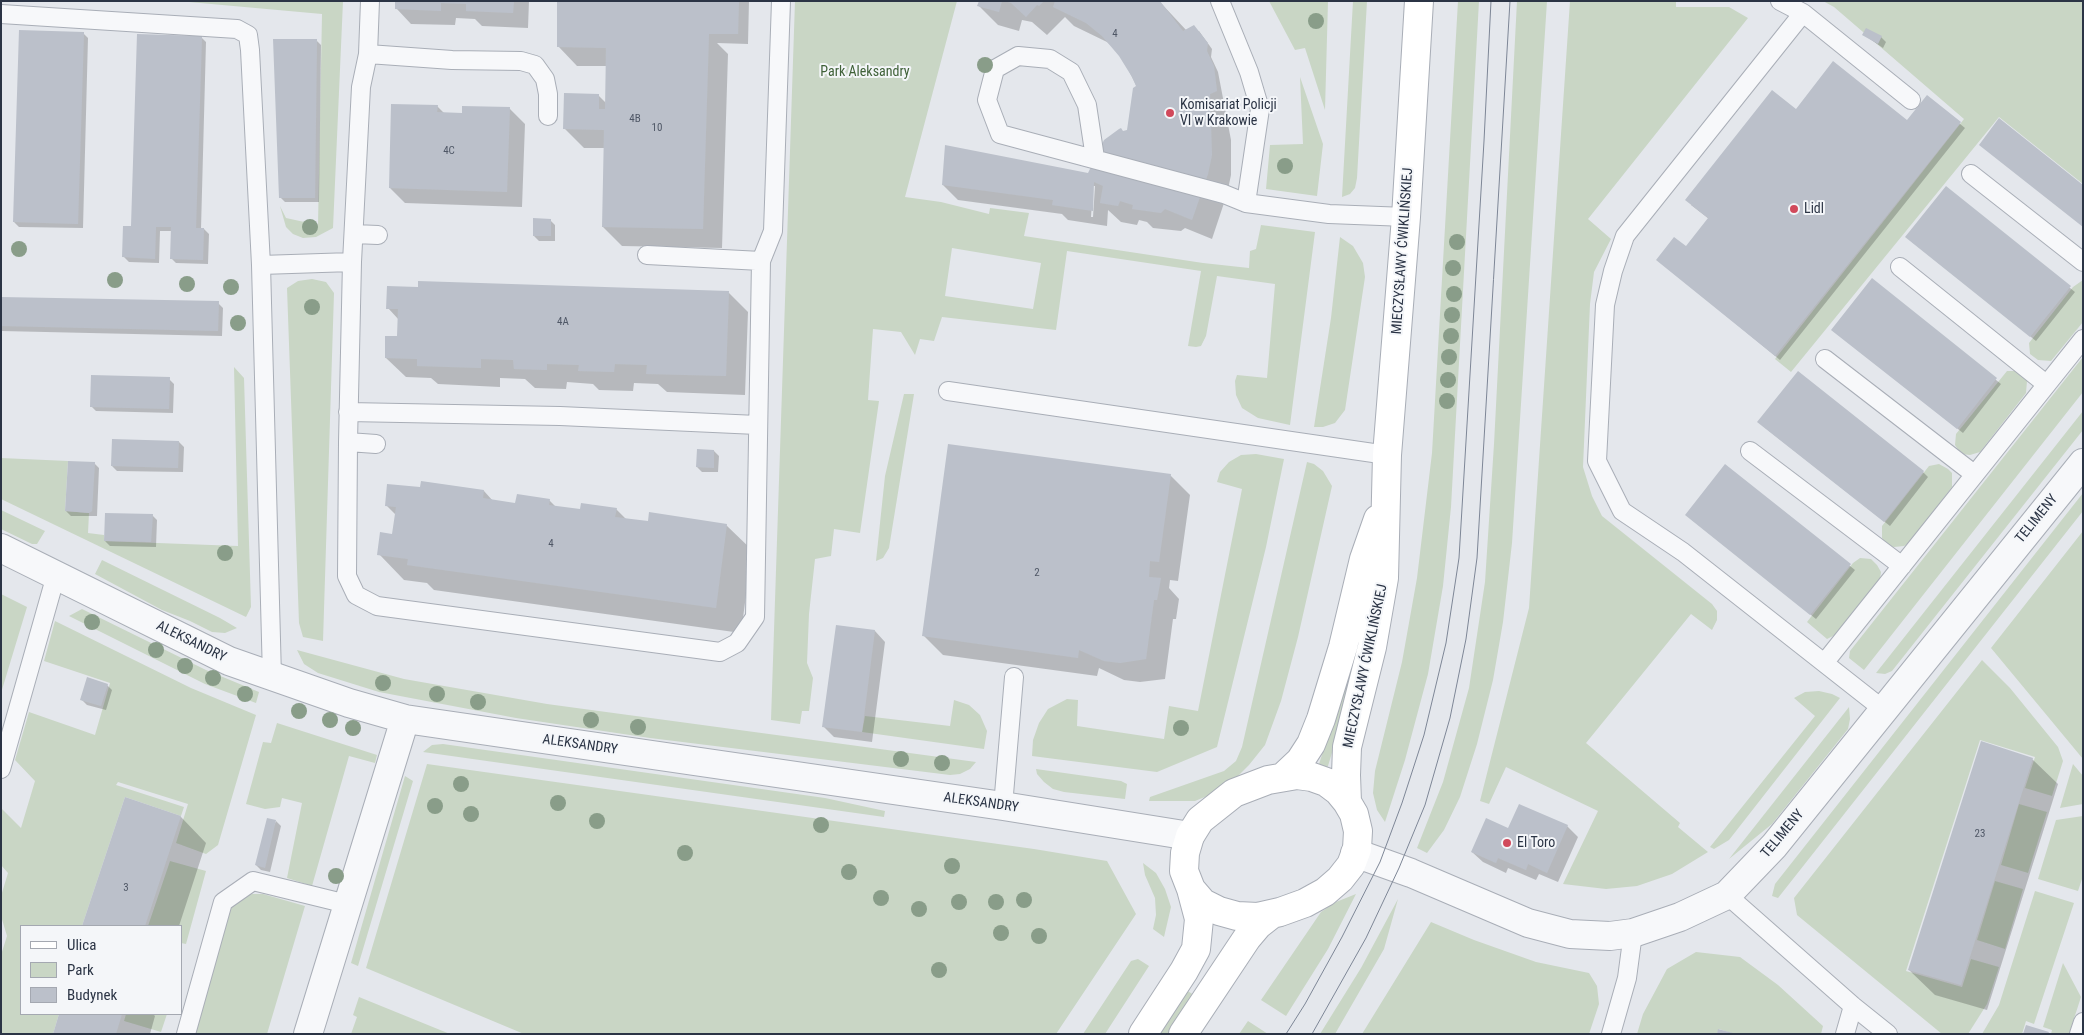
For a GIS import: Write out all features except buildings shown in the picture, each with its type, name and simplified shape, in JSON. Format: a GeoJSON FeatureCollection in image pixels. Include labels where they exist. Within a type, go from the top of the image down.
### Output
{"type":"FeatureCollection","features":[{"type":"Feature","properties":{"kind":"street","name":"MIECZYSŁAWY ĆWIKLIŃSKIEJ"},"geometry":{"type":"LineString","coordinates":[[1347,802],[1347,747],[1372,647],[1384,578],[1387,455],[1406,217],[1418,1]]}},
{"type":"Feature","properties":{"kind":"street","name":"TELIMENY"},"geometry":{"type":"LineString","coordinates":[[1355,853],[1405,871],[1528,923],[1570,934],[1610,936],[1633,932],[1680,917],[1727,894],[1774,846],[2083,463]]}},
{"type":"Feature","properties":{"kind":"street","name":"MIECZYSŁAWY ĆWIKLIŃSKIEJ"},"geometry":{"type":"LineString","coordinates":[[1283,777],[1300,761],[1311,744],[1321,719],[1343,647],[1364,559],[1385,501]]}},
{"type":"Feature","properties":{"kind":"street","name":"ALEKSANDRY"},"geometry":{"type":"LineString","coordinates":[[1,548],[229,661],[272,677],[405,719],[1003,806],[1190,836]]}},
{"type":"Feature","properties":{"kind":"street"},"geometry":{"type":"LineString","coordinates":[[308,1034],[405,719]]}},
{"type":"Feature","properties":{"kind":"street"},"geometry":{"type":"LineString","coordinates":[[1143,1034],[1184,971],[1196,948],[1199,919],[1184,871],[1185,853],[1190,836],[1200,820],[1234,793],[1254,784],[1283,777],[1304,776],[1326,782],[1338,791],[1354,814],[1358,832],[1351,865],[1340,879],[1325,892],[1305,903],[1258,917],[1237,916],[1219,911],[1203,903],[1191,889]]}},
{"type":"Feature","properties":{"kind":"street"},"geometry":{"type":"LineString","coordinates":[[1183,1034],[1247,938],[1272,914]]}},
{"type":"Feature","properties":{"kind":"lane"},"geometry":{"type":"LineString","coordinates":[[370,1],[368,54],[361,87],[352,262],[348,412],[347,576],[356,595],[377,606],[720,652],[737,643],[754,618],[761,261],[773,231],[781,1]]}},
{"type":"Feature","properties":{"kind":"lane"},"geometry":{"type":"LineString","coordinates":[[1220,1],[1249,72],[1260,109],[1246,203]]}},
{"type":"Feature","properties":{"kind":"lane"},"geometry":{"type":"LineString","coordinates":[[1780,1],[1803,13],[1911,100]]}},
{"type":"Feature","properties":{"kind":"lane"},"geometry":{"type":"LineString","coordinates":[[1803,13],[1625,236],[1613,271],[1605,305],[1597,461],[1622,511],[1683,552],[1884,710]]}},
{"type":"Feature","properties":{"kind":"lane"},"geometry":{"type":"LineString","coordinates":[[1,14],[237,29],[248,36],[261,265],[272,677]]}},
{"type":"Feature","properties":{"kind":"lane"},"geometry":{"type":"LineString","coordinates":[[368,54],[452,60],[522,61],[536,65],[545,79],[548,94],[548,116]]}},
{"type":"Feature","properties":{"kind":"lane"},"geometry":{"type":"LineString","coordinates":[[1095,158],[1086,105],[1071,72],[1050,59],[1018,56],[995,69],[987,100],[1000,134],[1224,194],[1246,203],[1329,214],[1406,217]]}},
{"type":"Feature","properties":{"kind":"lane"},"geometry":{"type":"LineString","coordinates":[[1971,174],[2083,262]]}},
{"type":"Feature","properties":{"kind":"lane"},"geometry":{"type":"LineString","coordinates":[[354,234],[378,235]]}},
{"type":"Feature","properties":{"kind":"lane"},"geometry":{"type":"LineString","coordinates":[[647,255],[761,261]]}},
{"type":"Feature","properties":{"kind":"lane"},"geometry":{"type":"LineString","coordinates":[[261,265],[352,262]]}},
{"type":"Feature","properties":{"kind":"lane"},"geometry":{"type":"LineString","coordinates":[[1900,267],[2046,384]]}},
{"type":"Feature","properties":{"kind":"lane"},"geometry":{"type":"LineString","coordinates":[[1825,662],[2083,339]]}},
{"type":"Feature","properties":{"kind":"lane"},"geometry":{"type":"LineString","coordinates":[[1825,359],[1974,474]]}},
{"type":"Feature","properties":{"kind":"lane"},"geometry":{"type":"LineString","coordinates":[[948,391],[1387,455]]}},
{"type":"Feature","properties":{"kind":"lane"},"geometry":{"type":"LineString","coordinates":[[348,412],[560,416],[757,424]]}},
{"type":"Feature","properties":{"kind":"lane"},"geometry":{"type":"LineString","coordinates":[[348,442],[376,444]]}},
{"type":"Feature","properties":{"kind":"lane"},"geometry":{"type":"LineString","coordinates":[[1750,451],[1902,566]]}},
{"type":"Feature","properties":{"kind":"lane"},"geometry":{"type":"LineString","coordinates":[[1,769],[56,575]]}},
{"type":"Feature","properties":{"kind":"lane"},"geometry":{"type":"LineString","coordinates":[[1003,806],[1014,677]]}},
{"type":"Feature","properties":{"kind":"lane"},"geometry":{"type":"LineString","coordinates":[[186,1034],[223,902],[253,881],[347,904]]}},
{"type":"Feature","properties":{"kind":"lane"},"geometry":{"type":"LineString","coordinates":[[1727,894],[1853,1006],[1888,1034]]}},
{"type":"Feature","properties":{"kind":"lane"},"geometry":{"type":"LineString","coordinates":[[1611,1034],[1628,978],[1633,932]]}},
{"type":"Feature","properties":{"kind":"lane"},"geometry":{"type":"LineString","coordinates":[[1845,1034],[1853,1006]]}},
{"type":"Feature","properties":{"kind":"lane"},"geometry":{"type":"LineString","coordinates":[[2079,1034],[2083,1022]]}},
{"type":"Feature","properties":{"kind":"green space"},"geometry":{"type":"Polygon","coordinates":[[[178,1],[343,1],[333,228],[316,237],[303,238],[293,234],[286,227],[280,206],[286,218],[318,225],[322,14],[178,1]]]}},
{"type":"Feature","properties":{"kind":"green space","name":"Park Aleksandry"},"geometry":{"type":"Polygon","coordinates":[[[795,1],[957,1],[905,197],[941,202],[989,214],[990,208],[1029,213],[1024,236],[1203,263],[1249,268],[1250,251],[1256,249],[1261,225],[1315,232],[1290,425],[1258,418],[1242,408],[1236,395],[1235,381],[1237,375],[1267,378],[1275,284],[1217,276],[1206,336],[1201,346],[1188,346],[1201,271],[1067,251],[1056,330],[942,317],[934,341],[920,339],[915,355],[901,332],[873,329],[868,400],[879,401],[860,533],[834,529],[831,556],[815,559],[809,614],[807,663],[813,678],[809,711],[802,711],[800,724],[771,720],[795,1]],[[952,248],[945,296],[1033,309],[1041,263],[952,248]]]}},
{"type":"Feature","properties":{"kind":"green space"},"geometry":{"type":"Polygon","coordinates":[[[1269,1],[1328,1],[1325,110],[1305,48],[1295,50],[1269,1]]]}},
{"type":"Feature","properties":{"kind":"green space"},"geometry":{"type":"Polygon","coordinates":[[[1353,1],[1367,1],[1357,178],[1355,188],[1350,194],[1342,197],[1353,1]]]}},
{"type":"Feature","properties":{"kind":"green space"},"geometry":{"type":"Polygon","coordinates":[[[1458,1],[1479,1],[1451,507],[1443,586],[1428,674],[1405,760],[1385,822],[1377,810],[1373,793],[1375,771],[1402,662],[1417,578],[1432,453],[1458,1]]]}},
{"type":"Feature","properties":{"kind":"green space"},"geometry":{"type":"Polygon","coordinates":[[[1517,1],[1547,1],[1512,543],[1503,622],[1493,680],[1477,744],[1460,797],[1444,830],[1427,853],[1417,848],[1443,782],[1469,688],[1485,582],[1517,1]]]}},
{"type":"Feature","properties":{"kind":"green space"},"geometry":{"type":"Polygon","coordinates":[[[1570,1],[1676,1],[1676,7],[1729,7],[1748,18],[1588,219],[1611,239],[1594,272],[1590,304],[1583,467],[1592,496],[1602,516],[1712,604],[1717,611],[1717,620],[1712,630],[1691,614],[1586,743],[1680,823],[1678,827],[1708,852],[1672,874],[1637,886],[1606,889],[1563,884],[1598,811],[1506,767],[1489,804],[1480,801],[1529,608],[1570,1]]]}},
{"type":"Feature","properties":{"kind":"green space"},"geometry":{"type":"Polygon","coordinates":[[[1823,1],[2083,1],[2083,184],[1999,117],[1791,372],[1775,359],[1964,119],[1834,7],[1823,1]]]}},
{"type":"Feature","properties":{"kind":"green space"},"geometry":{"type":"Polygon","coordinates":[[[1300,77],[1323,144],[1317,196],[1266,189],[1270,145],[1303,144],[1300,77]]]}},
{"type":"Feature","properties":{"kind":"green space"},"geometry":{"type":"Polygon","coordinates":[[[1340,237],[1353,246],[1363,263],[1365,277],[1345,410],[1335,423],[1323,427],[1314,427],[1331,318],[1340,237]]]}},
{"type":"Feature","properties":{"kind":"green space"},"geometry":{"type":"Polygon","coordinates":[[[312,279],[326,282],[334,293],[323,641],[303,637],[299,623],[287,288],[298,281],[312,279]]]}},
{"type":"Feature","properties":{"kind":"green space"},"geometry":{"type":"Polygon","coordinates":[[[2083,280],[2083,322],[2051,361],[2038,360],[2030,354],[2029,343],[2073,287],[2083,280]]]}},
{"type":"Feature","properties":{"kind":"green space"},"geometry":{"type":"Polygon","coordinates":[[[2083,357],[2083,392],[1864,670],[1849,658],[1850,651],[2083,357]]]}},
{"type":"Feature","properties":{"kind":"green space"},"geometry":{"type":"Polygon","coordinates":[[[234,367],[244,378],[251,607],[246,617],[1,499],[1,458],[68,461],[65,511],[89,513],[88,533],[104,535],[104,541],[238,546],[234,367]]]}},
{"type":"Feature","properties":{"kind":"green space"},"geometry":{"type":"Polygon","coordinates":[[[2007,371],[2017,371],[2027,381],[2026,393],[1980,452],[1970,455],[1961,454],[1955,445],[1956,434],[2007,371]]]}},
{"type":"Feature","properties":{"kind":"green space"},"geometry":{"type":"Polygon","coordinates":[[[904,394],[914,394],[889,548],[883,558],[876,561],[885,476],[904,394]]]}},
{"type":"Feature","properties":{"kind":"green space"},"geometry":{"type":"Polygon","coordinates":[[[2083,411],[2083,430],[1892,671],[1885,674],[1876,673],[2083,411]]]}},
{"type":"Feature","properties":{"kind":"green space"},"geometry":{"type":"Polygon","coordinates":[[[1256,454],[1284,459],[1266,547],[1217,747],[1157,772],[1032,756],[1033,740],[1039,723],[1048,709],[1067,699],[1078,700],[1077,726],[1164,739],[1169,706],[1198,711],[1242,489],[1217,482],[1220,472],[1229,462],[1241,455],[1256,454]]]}},
{"type":"Feature","properties":{"kind":"green space"},"geometry":{"type":"Polygon","coordinates":[[[1307,462],[1314,464],[1323,471],[1332,486],[1298,637],[1281,701],[1265,745],[1233,781],[1212,794],[1195,801],[1149,801],[1150,797],[1224,771],[1236,761],[1242,747],[1307,462]]]}},
{"type":"Feature","properties":{"kind":"green space"},"geometry":{"type":"Polygon","coordinates":[[[1939,464],[1952,473],[1952,487],[1910,542],[1904,546],[1894,547],[1887,545],[1882,538],[1882,526],[1929,466],[1939,464]]]}},
{"type":"Feature","properties":{"kind":"green space"},"geometry":{"type":"Polygon","coordinates":[[[2083,493],[2083,511],[1778,898],[1772,896],[1775,884],[2083,493]]]}},
{"type":"Feature","properties":{"kind":"green space"},"geometry":{"type":"Polygon","coordinates":[[[1,510],[45,531],[37,544],[32,544],[1,529],[1,510]]]}},
{"type":"Feature","properties":{"kind":"green space"},"geometry":{"type":"Polygon","coordinates":[[[2083,531],[2083,759],[1991,648],[2083,531]]]}},
{"type":"Feature","properties":{"kind":"green space"},"geometry":{"type":"Polygon","coordinates":[[[1860,558],[1871,559],[1877,565],[1881,572],[1880,579],[1835,635],[1827,639],[1807,622],[1853,563],[1860,558]]]}},
{"type":"Feature","properties":{"kind":"green space"},"geometry":{"type":"Polygon","coordinates":[[[102,560],[237,628],[225,633],[212,632],[162,610],[95,574],[102,560]]]}},
{"type":"Feature","properties":{"kind":"green space"},"geometry":{"type":"Polygon","coordinates":[[[1370,581],[1351,689],[1328,766],[1325,770],[1321,770],[1319,764],[1342,694],[1370,581]]]}},
{"type":"Feature","properties":{"kind":"green space"},"geometry":{"type":"Polygon","coordinates":[[[1,594],[27,607],[1,693],[1,594]]]}},
{"type":"Feature","properties":{"kind":"green space"},"geometry":{"type":"Polygon","coordinates":[[[82,609],[206,670],[259,692],[256,703],[205,684],[69,616],[82,609]]]}},
{"type":"Feature","properties":{"kind":"green space"},"geometry":{"type":"Polygon","coordinates":[[[55,621],[191,688],[256,715],[218,845],[206,854],[176,843],[188,804],[118,782],[116,785],[184,807],[181,816],[125,797],[82,925],[20,925],[20,1015],[59,1015],[53,1034],[1,1034],[1,955],[7,936],[1,916],[1,896],[8,873],[1,865],[1,808],[21,828],[35,781],[15,760],[29,712],[95,735],[110,683],[44,661],[55,621]]]}},
{"type":"Feature","properties":{"kind":"green space"},"geometry":{"type":"Polygon","coordinates":[[[297,650],[404,679],[547,704],[976,762],[970,769],[960,774],[950,775],[650,738],[516,718],[379,692],[318,673],[304,664],[297,650]]]}},
{"type":"Feature","properties":{"kind":"green space"},"geometry":{"type":"Polygon","coordinates":[[[1982,660],[2010,688],[2058,747],[2063,761],[2052,796],[2025,788],[2035,757],[1980,740],[1906,971],[1962,987],[1971,959],[1999,967],[1987,1004],[1968,1034],[1942,1034],[1797,915],[1794,898],[1982,660]]]}},
{"type":"Feature","properties":{"kind":"green space"},"geometry":{"type":"Polygon","coordinates":[[[1819,691],[1840,698],[1729,840],[1714,849],[1710,847],[1815,716],[1794,698],[1805,692],[1819,691]]]}},
{"type":"Feature","properties":{"kind":"green space"},"geometry":{"type":"Polygon","coordinates":[[[954,700],[969,705],[980,715],[987,731],[984,749],[862,732],[865,716],[950,726],[954,700]]]}},
{"type":"Feature","properties":{"kind":"green space"},"geometry":{"type":"Polygon","coordinates":[[[1849,707],[1850,719],[1848,729],[1772,824],[1729,859],[1849,707]]]}},
{"type":"Feature","properties":{"kind":"green space"},"geometry":{"type":"Polygon","coordinates":[[[277,723],[377,755],[375,763],[349,756],[312,886],[287,878],[302,803],[282,798],[280,807],[265,809],[246,804],[263,742],[271,743],[277,723]]]}},
{"type":"Feature","properties":{"kind":"green space"},"geometry":{"type":"Polygon","coordinates":[[[443,744],[825,798],[885,811],[884,817],[423,752],[432,745],[443,744]]]}},
{"type":"Feature","properties":{"kind":"green space"},"geometry":{"type":"Polygon","coordinates":[[[427,764],[1034,849],[1107,861],[1136,914],[1056,1034],[524,1034],[366,968],[427,764]]]}},
{"type":"Feature","properties":{"kind":"green space"},"geometry":{"type":"Polygon","coordinates":[[[2073,764],[2083,776],[2083,804],[2060,808],[2073,764]]]}},
{"type":"Feature","properties":{"kind":"green space"},"geometry":{"type":"Polygon","coordinates":[[[1036,769],[1121,781],[1127,784],[1125,799],[1053,789],[1037,774],[1036,769]]]}},
{"type":"Feature","properties":{"kind":"green space"},"geometry":{"type":"Polygon","coordinates":[[[405,776],[413,781],[358,966],[351,963],[405,776]]]}},
{"type":"Feature","properties":{"kind":"green space"},"geometry":{"type":"Polygon","coordinates":[[[2019,804],[2047,812],[2028,873],[2001,865],[2019,804]]]}},
{"type":"Feature","properties":{"kind":"green space"},"geometry":{"type":"Polygon","coordinates":[[[2083,816],[2083,876],[2078,891],[2038,879],[2056,820],[2083,816]]]}},
{"type":"Feature","properties":{"kind":"green space"},"geometry":{"type":"Polygon","coordinates":[[[170,861],[206,871],[186,944],[182,943],[182,925],[148,925],[170,861]]]}},
{"type":"Feature","properties":{"kind":"green space"},"geometry":{"type":"Polygon","coordinates":[[[1143,863],[1156,873],[1165,889],[1171,907],[1164,937],[1153,929],[1156,915],[1155,898],[1145,875],[1143,863]]]}},
{"type":"Feature","properties":{"kind":"green space"},"geometry":{"type":"Polygon","coordinates":[[[1995,881],[2023,889],[2005,949],[1977,940],[1995,881]]]}},
{"type":"Feature","properties":{"kind":"green space"},"geometry":{"type":"Polygon","coordinates":[[[2035,891],[2074,903],[2034,1024],[2026,1021],[2022,1034],[1982,1034],[1999,1005],[2035,891]]]}},
{"type":"Feature","properties":{"kind":"green space"},"geometry":{"type":"Polygon","coordinates":[[[252,894],[263,894],[305,906],[267,1034],[190,1034],[223,919],[232,905],[252,894]]]}},
{"type":"Feature","properties":{"kind":"green space"},"geometry":{"type":"Polygon","coordinates":[[[1356,894],[1328,949],[1286,1016],[1261,1000],[1321,912],[1336,902],[1356,894]]]}},
{"type":"Feature","properties":{"kind":"green space"},"geometry":{"type":"Polygon","coordinates":[[[1398,899],[1384,949],[1335,1034],[1320,1034],[1361,968],[1398,899]]]}},
{"type":"Feature","properties":{"kind":"green space"},"geometry":{"type":"Polygon","coordinates":[[[1431,922],[1474,940],[1536,962],[1589,973],[1597,986],[1599,1004],[1589,1034],[1362,1034],[1431,922]]]}},
{"type":"Feature","properties":{"kind":"green space"},"geometry":{"type":"Polygon","coordinates":[[[1696,952],[1740,957],[1778,985],[1823,1026],[1821,1034],[1734,1034],[1719,1029],[1717,1034],[1637,1034],[1643,1014],[1667,969],[1696,952]]]}},
{"type":"Feature","properties":{"kind":"green space"},"geometry":{"type":"Polygon","coordinates":[[[1138,959],[1149,966],[1105,1034],[1083,1034],[1131,961],[1138,959]]]}},
{"type":"Feature","properties":{"kind":"green space"},"geometry":{"type":"Polygon","coordinates":[[[2063,963],[2081,997],[2069,1034],[2051,1034],[2052,1030],[2043,1027],[2063,963]]]}},
{"type":"Feature","properties":{"kind":"green space"},"geometry":{"type":"Polygon","coordinates":[[[1186,990],[1194,995],[1169,1034],[1156,1034],[1186,990]]]}},
{"type":"Feature","properties":{"kind":"green space"},"geometry":{"type":"Polygon","coordinates":[[[359,997],[450,1034],[351,1034],[357,1017],[353,1015],[359,997]]]}},
{"type":"Feature","properties":{"kind":"green space"},"geometry":{"type":"Polygon","coordinates":[[[126,1015],[167,1015],[161,1032],[124,1021],[126,1015]]]}},
{"type":"Feature","properties":{"kind":"green space"},"geometry":{"type":"Polygon","coordinates":[[[1248,1021],[1268,1034],[1239,1034],[1248,1021]]]}},
{"type":"Feature","properties":{"kind":"tram line"},"geometry":{"type":"LineString","coordinates":[[1286,1034],[1342,937],[1380,862],[1424,735],[1446,643],[1459,558],[1491,1]]}},
{"type":"Feature","properties":{"kind":"tram line"},"geometry":{"type":"LineString","coordinates":[[1312,1034],[1366,938],[1399,868],[1425,805],[1450,718],[1466,639],[1477,558],[1510,1]]}},
{"type":"Feature","properties":{"kind":"place","name":"Komisariat Policji VI w Krakowie"},"geometry":{"type":"Point","coordinates":[1170,113]}},
{"type":"Feature","properties":{"kind":"place","name":"Lidl"},"geometry":{"type":"Point","coordinates":[1794,209]}},
{"type":"Feature","properties":{"kind":"place","name":"El Toro"},"geometry":{"type":"Point","coordinates":[1507,843]}}]}
